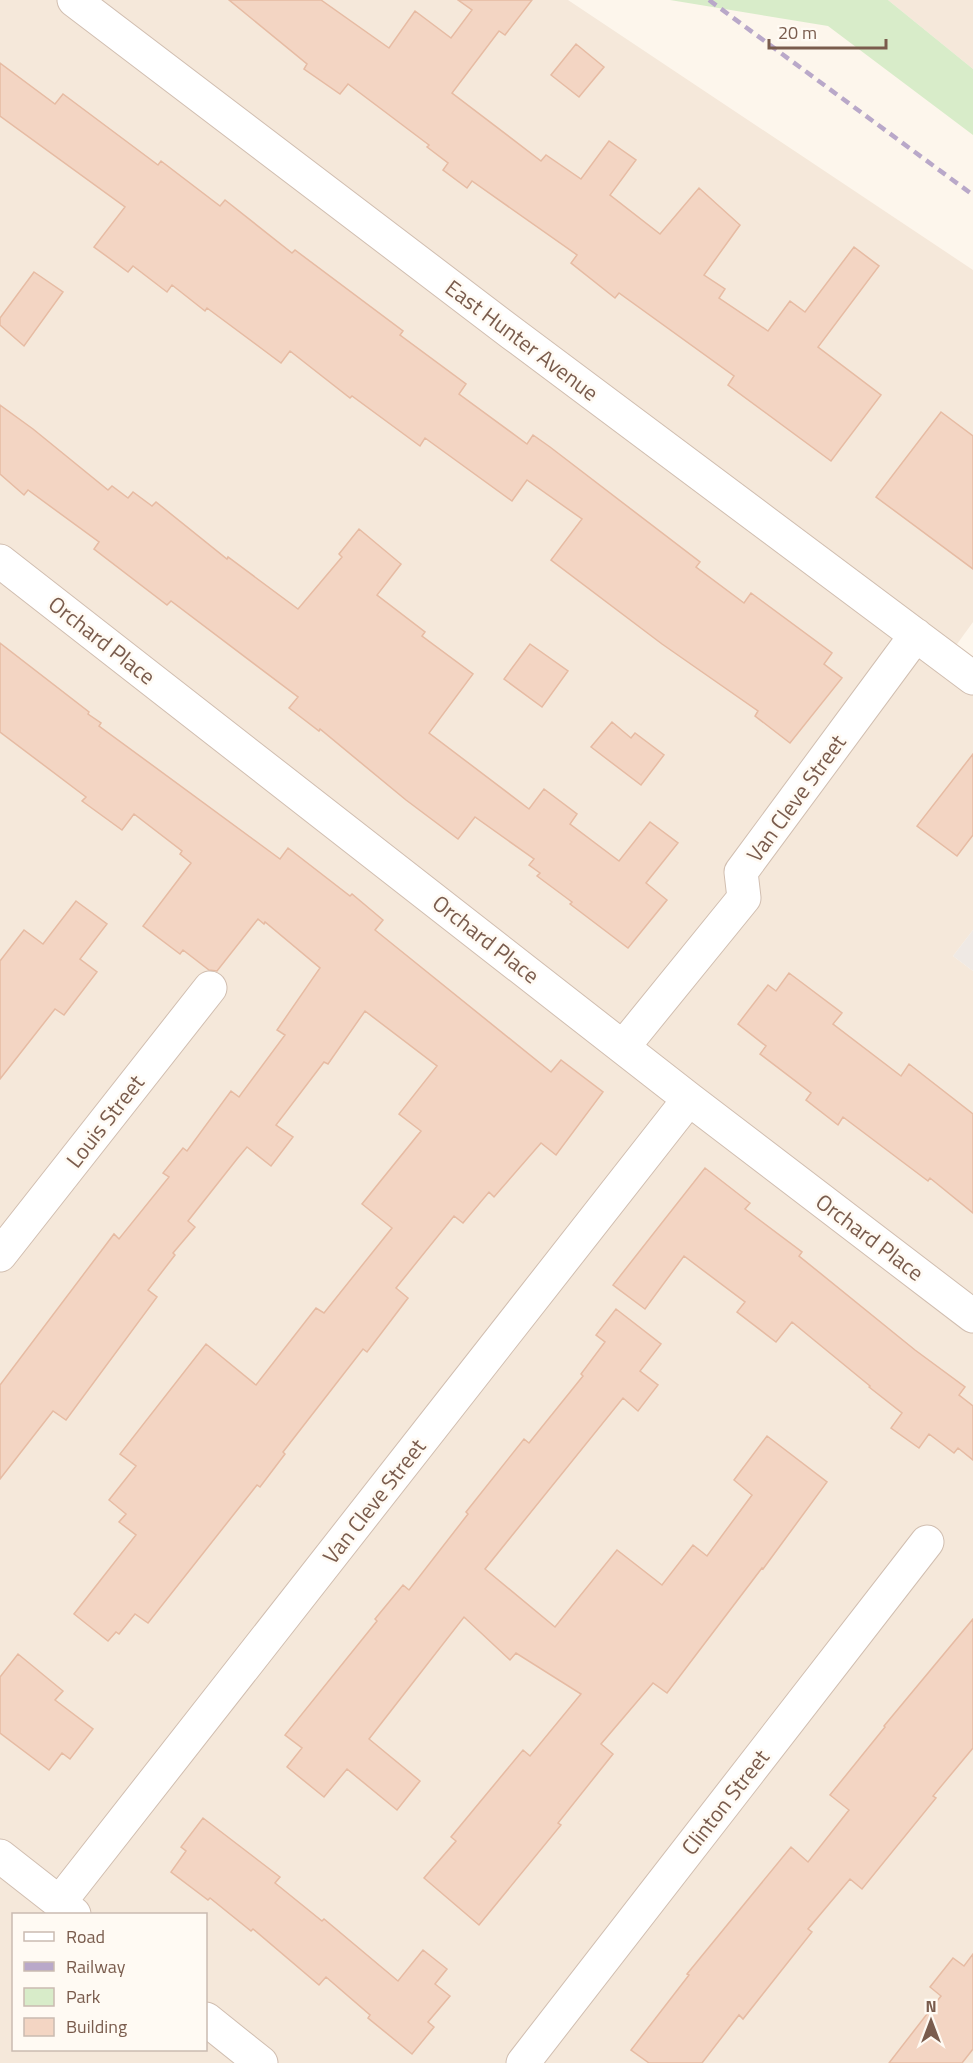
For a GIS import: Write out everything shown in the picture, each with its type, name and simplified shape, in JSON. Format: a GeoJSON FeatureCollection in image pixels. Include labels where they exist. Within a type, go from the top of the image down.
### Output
{"type":"FeatureCollection","features":[{"type":"Feature","properties":{"kind":"street","name":"East Hunter Avenue"},"geometry":{"type":"LineString","coordinates":[[74,0],[504,327],[973,678]]}},
{"type":"Feature","properties":{"kind":"street","name":"Orchard Place"},"geometry":{"type":"LineString","coordinates":[[0,561],[689,1099],[973,1316]]}},
{"type":"Feature","properties":{"kind":"street","name":"Van Cleve Street"},"geometry":{"type":"LineString","coordinates":[[623,1047],[744,898],[741,872],[916,635]]}},
{"type":"Feature","properties":{"kind":"street","name":"Louis Street"},"geometry":{"type":"LineString","coordinates":[[0,1255],[210,988]]}},
{"type":"Feature","properties":{"kind":"street","name":"Van Cleve Street"},"geometry":{"type":"LineString","coordinates":[[67,1909],[689,1099]]}},
{"type":"Feature","properties":{"kind":"street","name":"Clinton Street"},"geometry":{"type":"LineString","coordinates":[[523,2063],[927,1542]]}},
{"type":"Feature","properties":{"kind":"street"},"geometry":{"type":"LineString","coordinates":[[0,1856],[67,1909]]}},
{"type":"Feature","properties":{"kind":"street"},"geometry":{"type":"LineString","coordinates":[[207,2020],[261,2063]]}},
{"type":"Feature","properties":{"kind":"shaded area"},"geometry":{"type":"Polygon","coordinates":[[[0,0],[568,0],[973,270],[973,622],[947,658],[973,678],[973,930],[953,956],[973,971],[973,2063],[0,2063],[0,0]]]}},
{"type":"Feature","properties":{"kind":"shaded area"},"geometry":{"type":"Polygon","coordinates":[[[888,0],[973,0],[973,69],[888,0]]]}},
{"type":"Feature","properties":{"kind":"shaded area"},"geometry":{"type":"Polygon","coordinates":[[[973,930],[973,971],[953,956],[973,930]]]}},
{"type":"Feature","properties":{"kind":"green space"},"geometry":{"type":"Polygon","coordinates":[[[670,0],[888,0],[973,69],[973,135],[828,26],[670,0]]]}},
{"type":"Feature","properties":{"kind":"building"},"geometry":{"type":"Polygon","coordinates":[[[229,0],[321,0],[389,48],[415,11],[451,38],[472,10],[458,0],[532,0],[505,35],[499,31],[452,93],[541,161],[546,155],[581,179],[609,141],[636,160],[610,195],[660,234],[699,188],[740,225],[704,275],[725,289],[719,298],[768,331],[790,301],[805,312],[854,247],[879,266],[818,347],[881,395],[831,461],[728,385],[734,376],[619,293],[615,298],[571,263],[577,255],[472,181],[467,188],[443,170],[448,163],[427,147],[429,145],[348,84],[340,94],[304,69],[307,64],[229,0]]]}},
{"type":"Feature","properties":{"kind":"building"},"geometry":{"type":"Polygon","coordinates":[[[576,44],[604,67],[579,97],[551,75],[576,44]]]}},
{"type":"Feature","properties":{"kind":"building"},"geometry":{"type":"Polygon","coordinates":[[[0,63],[55,104],[63,94],[158,165],[161,161],[220,206],[225,200],[292,253],[295,250],[403,331],[400,335],[466,384],[459,394],[527,444],[533,435],[550,447],[700,562],[696,567],[744,603],[751,593],[832,653],[824,664],[842,678],[790,743],[755,716],[758,711],[662,644],[551,560],[582,519],[527,480],[512,501],[425,438],[420,446],[352,396],[350,398],[290,351],[281,363],[207,308],[205,311],[172,285],[167,292],[133,266],[128,272],[94,247],[125,207],[0,116],[0,63]]]}},
{"type":"Feature","properties":{"kind":"building"},"geometry":{"type":"Polygon","coordinates":[[[34,272],[63,292],[24,346],[0,325],[0,318],[34,272]]]}},
{"type":"Feature","properties":{"kind":"building"},"geometry":{"type":"Polygon","coordinates":[[[0,405],[108,490],[112,486],[128,498],[133,492],[152,506],[156,502],[227,559],[228,557],[298,609],[342,557],[339,554],[359,529],[401,564],[377,595],[425,632],[422,636],[473,674],[429,733],[529,809],[544,789],[577,814],[570,824],[619,861],[650,822],[678,843],[646,883],[667,900],[628,948],[537,876],[540,873],[529,865],[534,859],[475,817],[458,839],[406,800],[320,729],[319,731],[289,708],[298,697],[171,601],[167,605],[94,549],[99,542],[28,490],[24,495],[0,474],[0,405]]]}},
{"type":"Feature","properties":{"kind":"building"},"geometry":{"type":"Polygon","coordinates":[[[941,412],[973,436],[973,569],[876,497],[941,412]]]}},
{"type":"Feature","properties":{"kind":"building"},"geometry":{"type":"Polygon","coordinates":[[[0,643],[89,712],[88,714],[101,723],[99,726],[280,859],[288,848],[350,896],[352,894],[383,920],[375,930],[551,1072],[561,1060],[603,1092],[556,1155],[541,1143],[494,1197],[489,1192],[463,1223],[454,1216],[396,1288],[408,1298],[367,1352],[363,1349],[283,1452],[285,1454],[260,1487],[257,1485],[148,1623],[135,1614],[119,1634],[116,1632],[108,1641],[74,1614],[136,1535],[119,1522],[126,1514],[109,1500],[136,1466],[120,1454],[206,1344],[256,1385],[316,1308],[324,1313],[392,1228],[362,1204],[421,1131],[399,1114],[437,1066],[365,1011],[328,1064],[324,1062],[276,1125],[293,1137],[271,1166],[247,1147],[188,1221],[195,1227],[173,1253],[175,1255],[148,1290],[157,1297],[66,1420],[53,1411],[0,1479],[0,1385],[114,1234],[119,1239],[169,1177],[163,1173],[183,1148],[187,1151],[231,1091],[239,1097],[285,1035],[277,1030],[320,968],[265,922],[264,924],[258,919],[217,971],[209,970],[183,950],[180,954],[143,926],[191,863],[180,854],[182,851],[134,814],[122,830],[82,801],[86,797],[0,732],[0,643]]]}},
{"type":"Feature","properties":{"kind":"building"},"geometry":{"type":"Polygon","coordinates":[[[530,644],[568,671],[542,707],[504,679],[530,644]]]}},
{"type":"Feature","properties":{"kind":"building"},"geometry":{"type":"Polygon","coordinates":[[[612,722],[631,738],[635,733],[664,755],[641,785],[591,747],[612,722]]]}},
{"type":"Feature","properties":{"kind":"building"},"geometry":{"type":"Polygon","coordinates":[[[973,754],[973,835],[957,856],[917,826],[973,754]]]}},
{"type":"Feature","properties":{"kind":"building"},"geometry":{"type":"Polygon","coordinates":[[[76,901],[107,924],[80,959],[97,972],[64,1015],[55,1009],[0,1079],[0,961],[24,930],[43,944],[76,901]]]}},
{"type":"Feature","properties":{"kind":"building"},"geometry":{"type":"Polygon","coordinates":[[[789,973],[842,1013],[833,1024],[901,1076],[909,1064],[973,1114],[973,1213],[930,1178],[928,1181],[843,1117],[838,1125],[806,1100],[811,1093],[760,1054],[766,1046],[738,1024],[768,985],[776,991],[789,973]]]}},
{"type":"Feature","properties":{"kind":"building"},"geometry":{"type":"Polygon","coordinates":[[[705,1168],[750,1203],[745,1209],[802,1252],[799,1256],[915,1350],[965,1387],[959,1395],[973,1406],[973,1460],[958,1448],[954,1453],[929,1434],[919,1448],[891,1428],[902,1413],[792,1322],[776,1342],[737,1312],[745,1302],[684,1256],[645,1309],[613,1285],[705,1168]]]}},
{"type":"Feature","properties":{"kind":"building"},"geometry":{"type":"Polygon","coordinates":[[[616,1309],[661,1344],[640,1371],[658,1385],[638,1411],[623,1398],[485,1569],[555,1627],[617,1550],[662,1585],[693,1545],[707,1556],[752,1495],[734,1480],[767,1436],[827,1482],[667,1693],[653,1683],[601,1744],[613,1754],[558,1823],[561,1825],[479,1925],[424,1878],[456,1841],[451,1837],[523,1750],[530,1756],[581,1694],[516,1653],[510,1660],[464,1617],[369,1739],[420,1781],[397,1810],[347,1769],[324,1797],[287,1767],[302,1748],[285,1735],[377,1621],[375,1619],[403,1585],[409,1590],[468,1514],[466,1512],[524,1439],[529,1443],[583,1376],[581,1374],[605,1342],[596,1335],[616,1309]]]}},
{"type":"Feature","properties":{"kind":"building"},"geometry":{"type":"Polygon","coordinates":[[[973,1619],[973,1748],[933,1796],[936,1798],[862,1889],[850,1879],[808,1929],[812,1932],[743,2019],[739,2015],[702,2063],[649,2063],[631,2050],[689,1975],[687,1974],[791,1847],[808,1862],[849,1810],[830,1795],[973,1619]]]}},
{"type":"Feature","properties":{"kind":"building"},"geometry":{"type":"Polygon","coordinates":[[[18,1654],[63,1691],[55,1700],[93,1729],[70,1759],[62,1753],[49,1770],[0,1733],[0,1677],[18,1654]]]}},
{"type":"Feature","properties":{"kind":"building"},"geometry":{"type":"Polygon","coordinates":[[[203,1818],[280,1877],[275,1883],[322,1921],[324,1919],[398,1981],[423,1950],[447,1969],[435,1984],[450,1996],[428,2022],[434,2027],[412,2054],[368,2018],[370,2015],[326,1977],[319,1985],[253,1929],[251,1931],[210,1898],[208,1900],[171,1872],[186,1851],[181,1847],[203,1818]]]}},
{"type":"Feature","properties":{"kind":"building"},"geometry":{"type":"Polygon","coordinates":[[[973,1954],[973,2049],[962,2063],[889,2063],[941,1996],[930,1987],[953,1958],[964,1966],[973,1954]]]}},
{"type":"Feature","properties":{"kind":"railway"},"geometry":{"type":"LineString","coordinates":[[709,0],[973,195]]}}]}
